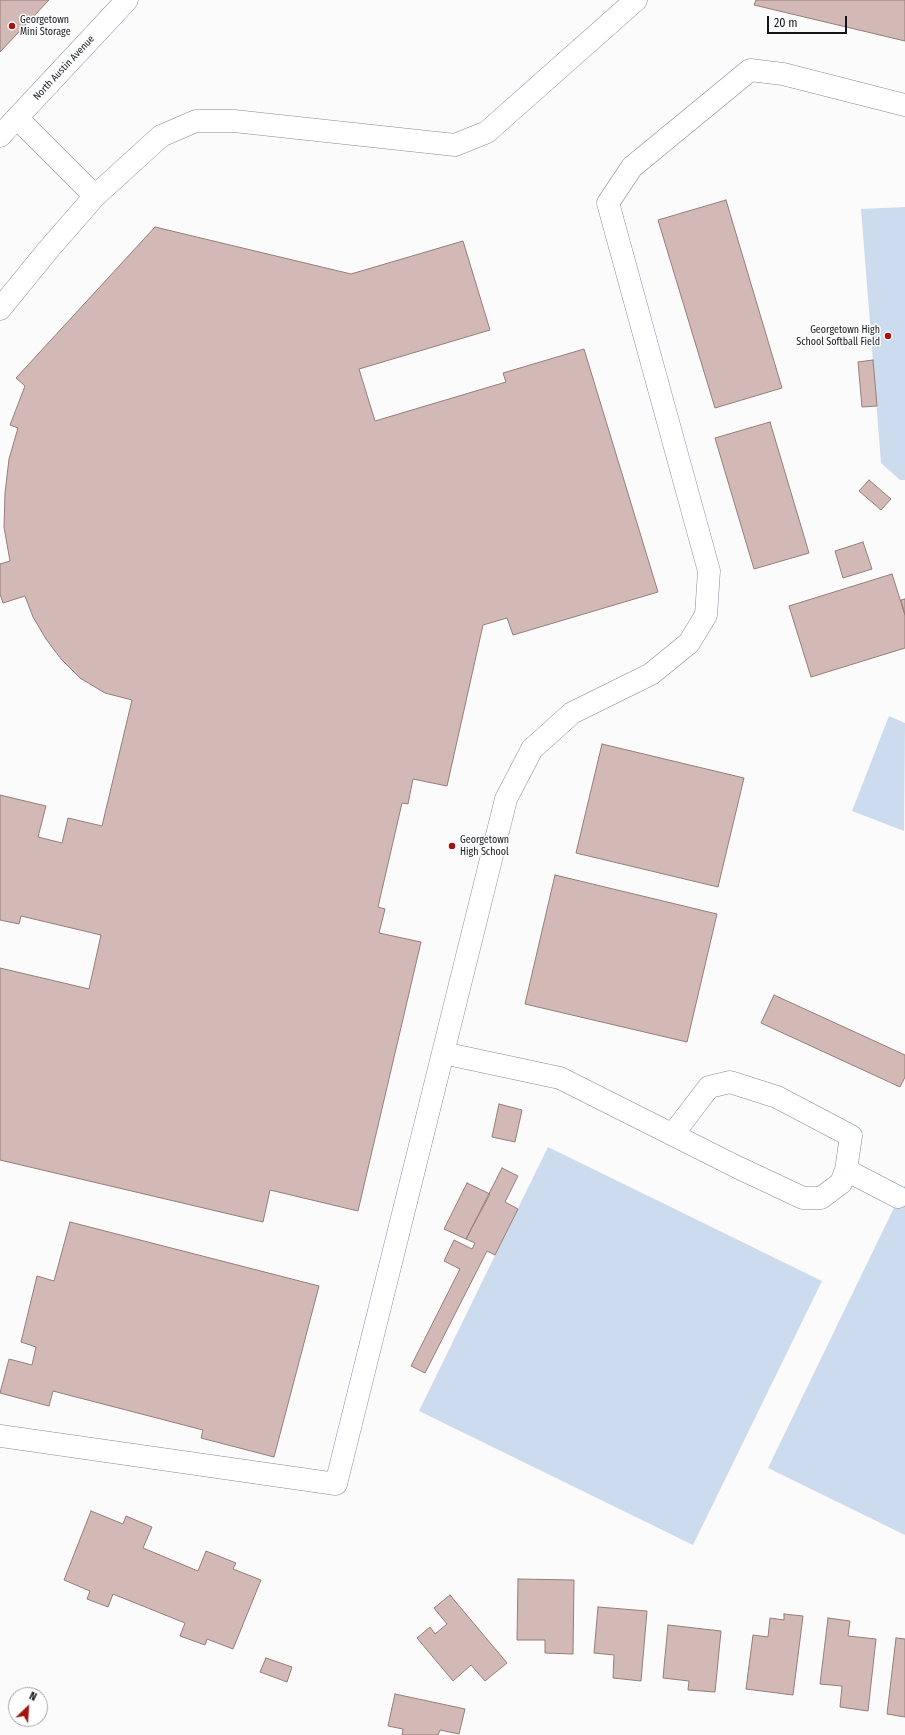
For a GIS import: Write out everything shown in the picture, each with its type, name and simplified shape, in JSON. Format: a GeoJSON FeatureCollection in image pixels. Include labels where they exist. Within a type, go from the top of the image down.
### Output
{"type":"FeatureCollection","features":[{"type":"Feature","properties":{"kind":"main road","name":"North Austin Avenue"},"geometry":{"type":"LineString","coordinates":[[0,136],[127,0]]}},
{"type":"Feature","properties":{"kind":"main road"},"geometry":{"type":"LineString","coordinates":[[0,309],[48,250],[95,196],[161,136],[196,121],[234,121],[456,144],[487,132],[636,0]]}},
{"type":"Feature","properties":{"kind":"main road"},"geometry":{"type":"LineString","coordinates":[[0,1436],[336,1484],[506,799],[532,749],[572,712],[651,674],[689,643],[706,615],[709,571],[608,203],[632,167],[750,70],[783,74],[905,105]]}},
{"type":"Feature","properties":{"kind":"main road"},"geometry":{"type":"LineString","coordinates":[[17,118],[95,196]]}},
{"type":"Feature","properties":{"kind":"main road"},"geometry":{"type":"LineString","coordinates":[[443,1053],[560,1078],[673,1134],[737,1168],[803,1198],[821,1198],[841,1183],[846,1170],[851,1136],[777,1097],[730,1082],[709,1087],[673,1134]]}},
{"type":"Feature","properties":{"kind":"main road"},"geometry":{"type":"LineString","coordinates":[[846,1170],[898,1197]]}},
{"type":"Feature","properties":{"kind":"shaded area","name":"Georgetown High School Softball Field"},"geometry":{"type":"Polygon","coordinates":[[[905,207],[905,480],[900,480],[881,463],[861,209],[905,207]]]}},
{"type":"Feature","properties":{"kind":"shaded area"},"geometry":{"type":"Polygon","coordinates":[[[889,716],[905,723],[904,831],[852,811],[889,716]]]}},
{"type":"Feature","properties":{"kind":"shaded area"},"geometry":{"type":"Polygon","coordinates":[[[548,1147],[822,1281],[693,1545],[419,1411],[548,1147]]]}},
{"type":"Feature","properties":{"kind":"shaded area"},"geometry":{"type":"Polygon","coordinates":[[[905,1185],[905,1535],[768,1468],[905,1185]]]}},
{"type":"Feature","properties":{"kind":"building","name":"Georgetown Mini Storage"},"geometry":{"type":"Polygon","coordinates":[[[0,0],[49,0],[0,52],[0,0]]]}},
{"type":"Feature","properties":{"kind":"building"},"geometry":{"type":"Polygon","coordinates":[[[756,0],[905,0],[905,41],[754,5],[756,0]]]}},
{"type":"Feature","properties":{"kind":"building"},"geometry":{"type":"Polygon","coordinates":[[[726,200],[782,388],[715,408],[658,220],[726,200]]]}},
{"type":"Feature","properties":{"kind":"building"},"geometry":{"type":"Polygon","coordinates":[[[155,227],[351,274],[463,241],[490,330],[359,369],[375,421],[506,382],[503,373],[584,349],[658,592],[513,635],[507,618],[483,625],[447,786],[413,779],[408,804],[402,803],[378,907],[385,909],[379,933],[421,942],[358,1211],[270,1190],[263,1222],[0,1160],[0,968],[89,989],[101,935],[21,916],[19,924],[0,920],[0,795],[46,806],[38,837],[62,843],[68,818],[102,826],[132,700],[105,693],[80,678],[61,659],[46,639],[33,617],[25,596],[3,603],[0,594],[0,564],[10,561],[4,527],[5,493],[9,459],[18,428],[10,425],[25,386],[16,378],[155,227]]]}},
{"type":"Feature","properties":{"kind":"building"},"geometry":{"type":"Polygon","coordinates":[[[873,360],[877,406],[862,407],[858,362],[873,360]]]}},
{"type":"Feature","properties":{"kind":"building"},"geometry":{"type":"Polygon","coordinates":[[[770,422],[809,553],[754,569],[715,438],[770,422]]]}},
{"type":"Feature","properties":{"kind":"building"},"geometry":{"type":"Polygon","coordinates":[[[869,480],[891,499],[881,510],[859,491],[869,480]]]}},
{"type":"Feature","properties":{"kind":"building"},"geometry":{"type":"Polygon","coordinates":[[[863,542],[872,569],[843,578],[835,551],[863,542]]]}},
{"type":"Feature","properties":{"kind":"building"},"geometry":{"type":"Polygon","coordinates":[[[892,574],[905,615],[905,648],[811,677],[789,606],[892,574]]]}},
{"type":"Feature","properties":{"kind":"building"},"geometry":{"type":"Polygon","coordinates":[[[905,599],[905,615],[901,600],[905,599]]]}},
{"type":"Feature","properties":{"kind":"building"},"geometry":{"type":"Polygon","coordinates":[[[602,744],[744,778],[718,887],[576,853],[602,744]]]}},
{"type":"Feature","properties":{"kind":"building"},"geometry":{"type":"Polygon","coordinates":[[[555,875],[717,914],[687,1042],[525,1004],[555,875]]]}},
{"type":"Feature","properties":{"kind":"building"},"geometry":{"type":"Polygon","coordinates":[[[774,995],[905,1055],[905,1077],[900,1087],[761,1023],[774,995]]]}},
{"type":"Feature","properties":{"kind":"building"},"geometry":{"type":"Polygon","coordinates":[[[499,1104],[522,1110],[515,1142],[492,1137],[499,1104]]]}},
{"type":"Feature","properties":{"kind":"building"},"geometry":{"type":"Polygon","coordinates":[[[502,1168],[518,1176],[505,1202],[518,1209],[495,1255],[487,1251],[425,1373],[411,1366],[460,1269],[444,1261],[454,1240],[472,1249],[475,1243],[466,1239],[502,1168]]]}},
{"type":"Feature","properties":{"kind":"building"},"geometry":{"type":"Polygon","coordinates":[[[467,1183],[490,1194],[466,1239],[444,1229],[467,1183]]]}},
{"type":"Feature","properties":{"kind":"building"},"geometry":{"type":"Polygon","coordinates":[[[70,1222],[319,1286],[274,1457],[201,1438],[203,1430],[53,1391],[49,1406],[0,1393],[9,1359],[32,1365],[36,1347],[21,1342],[37,1276],[54,1281],[70,1222]]]}},
{"type":"Feature","properties":{"kind":"building"},"geometry":{"type":"Polygon","coordinates":[[[91,1511],[123,1524],[126,1516],[152,1527],[143,1548],[198,1571],[206,1551],[236,1563],[233,1569],[261,1580],[233,1649],[207,1639],[205,1645],[180,1636],[185,1623],[113,1594],[108,1607],[87,1599],[90,1591],[64,1580],[91,1511]]]}},
{"type":"Feature","properties":{"kind":"building"},"geometry":{"type":"Polygon","coordinates":[[[518,1579],[574,1580],[573,1654],[545,1653],[545,1640],[517,1640],[518,1579]]]}},
{"type":"Feature","properties":{"kind":"building"},"geometry":{"type":"Polygon","coordinates":[[[450,1595],[507,1663],[485,1681],[471,1665],[453,1681],[417,1638],[430,1627],[435,1634],[447,1624],[434,1608],[450,1595]]]}},
{"type":"Feature","properties":{"kind":"building"},"geometry":{"type":"Polygon","coordinates":[[[598,1607],[647,1611],[641,1681],[613,1678],[614,1655],[594,1653],[598,1607]]]}},
{"type":"Feature","properties":{"kind":"building"},"geometry":{"type":"Polygon","coordinates":[[[784,1614],[803,1616],[793,1695],[746,1689],[753,1635],[768,1637],[770,1618],[784,1620],[784,1614]]]}},
{"type":"Feature","properties":{"kind":"building"},"geometry":{"type":"Polygon","coordinates":[[[828,1618],[850,1621],[848,1636],[876,1639],[868,1711],[840,1707],[842,1686],[820,1684],[828,1618]]]}},
{"type":"Feature","properties":{"kind":"building"},"geometry":{"type":"Polygon","coordinates":[[[668,1625],[721,1631],[715,1692],[688,1690],[689,1681],[663,1678],[668,1625]]]}},
{"type":"Feature","properties":{"kind":"building"},"geometry":{"type":"Polygon","coordinates":[[[896,1638],[905,1639],[905,1717],[887,1714],[896,1638]]]}},
{"type":"Feature","properties":{"kind":"building"},"geometry":{"type":"Polygon","coordinates":[[[266,1658],[292,1667],[287,1682],[260,1672],[266,1658]]]}},
{"type":"Feature","properties":{"kind":"building"},"geometry":{"type":"Polygon","coordinates":[[[395,1694],[465,1709],[459,1734],[440,1730],[438,1735],[402,1735],[403,1729],[388,1726],[395,1694]]]}},
{"type":"Feature","properties":{"kind":"place","name":"Georgetown Mini Storage"},"geometry":{"type":"Point","coordinates":[12,26]}},
{"type":"Feature","properties":{"kind":"place","name":"Georgetown High School Softball Field"},"geometry":{"type":"Point","coordinates":[888,336]}},
{"type":"Feature","properties":{"kind":"place","name":"Georgetown High School"},"geometry":{"type":"Point","coordinates":[452,846]}}]}
